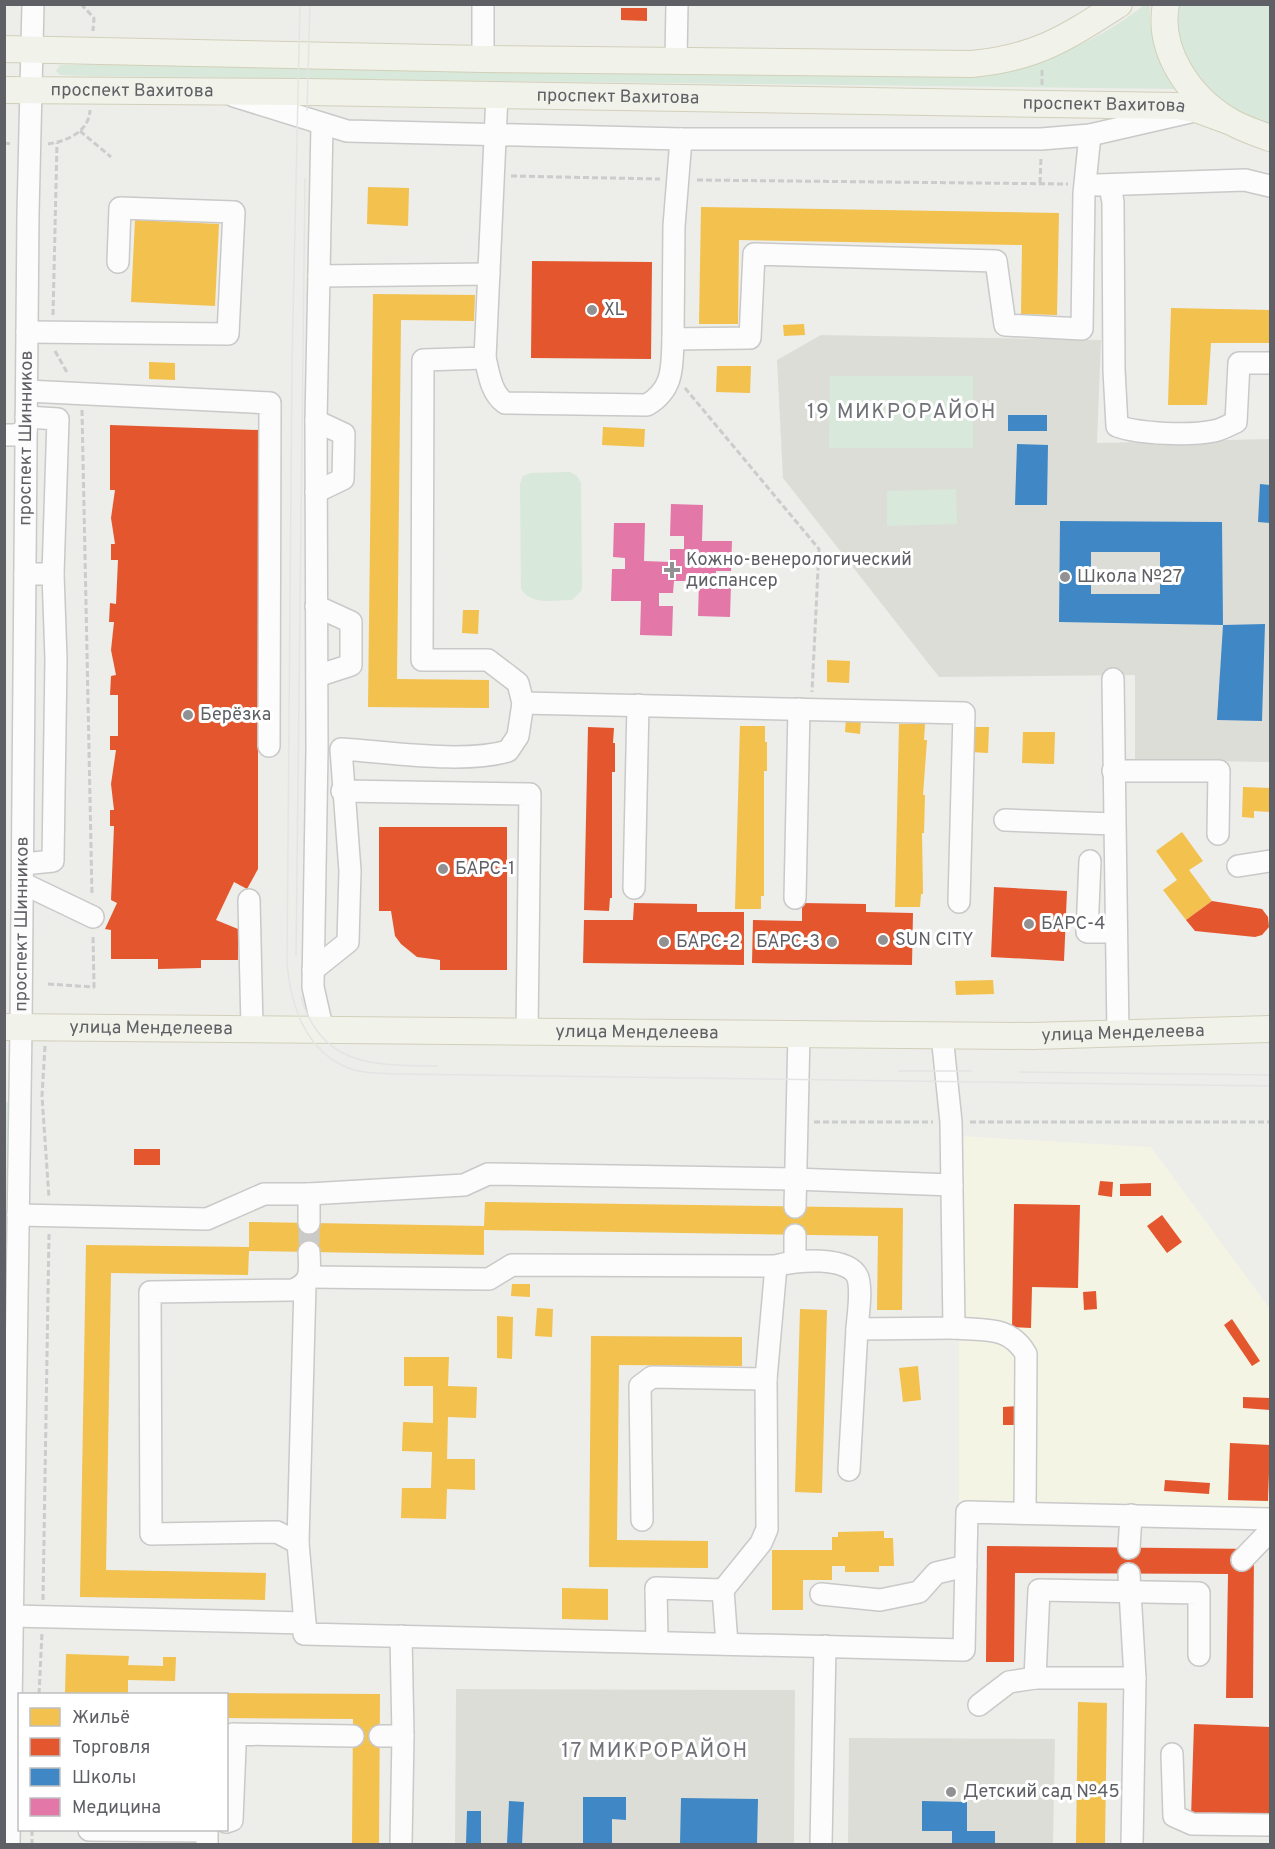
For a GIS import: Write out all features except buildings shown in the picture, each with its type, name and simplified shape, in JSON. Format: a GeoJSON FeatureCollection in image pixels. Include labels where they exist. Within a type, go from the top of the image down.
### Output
{"type":"FeatureCollection","features":[{"type":"Feature","properties":{"kind":"main road","name":"проспект Вахитова"},"geometry":{"type":"LineString","coordinates":[[4,50],[972,64],[1005,61],[1034,52],[1063,40],[1119,4]]}},
{"type":"Feature","properties":{"kind":"main road"},"geometry":{"type":"LineString","coordinates":[[1166,4],[1167,39],[1175,65],[1189,87],[1229,121]]}},
{"type":"Feature","properties":{"kind":"main road","name":"проспект Вахитова"},"geometry":{"type":"LineString","coordinates":[[4,90],[1176,106],[1199,110],[1270,138]]}},
{"type":"Feature","properties":{"kind":"main road","name":"улица Менделеева"},"geometry":{"type":"LineString","coordinates":[[13,1027],[252,1027],[527,1032],[942,1035],[1118,1035],[1270,1029]]}},
{"type":"Feature","properties":{"kind":"street","name":"проспект Шинников"},"geometry":{"type":"LineString","coordinates":[[11,1833],[18,1215],[12,1076],[23,873],[27,332],[33,4]]}},
{"type":"Feature","properties":{"kind":"street"},"geometry":{"type":"LineString","coordinates":[[483,4],[483,58]]}},
{"type":"Feature","properties":{"kind":"street"},"geometry":{"type":"LineString","coordinates":[[676,59],[677,4]]}},
{"type":"Feature","properties":{"kind":"street"},"geometry":{"type":"LineString","coordinates":[[222,92],[347,131],[681,139],[1041,139],[1090,135],[1199,110]]}},
{"type":"Feature","properties":{"kind":"street"},"geometry":{"type":"LineString","coordinates":[[497,95],[485,358],[490,381],[498,398],[505,403],[647,405],[667,389],[672,372],[681,139]]}},
{"type":"Feature","properties":{"kind":"street"},"geometry":{"type":"LineString","coordinates":[[322,125],[316,421],[317,750],[313,970],[314,1000],[322,1028]]}},
{"type":"Feature","properties":{"kind":"street"},"geometry":{"type":"LineString","coordinates":[[673,339],[750,338],[754,254],[996,261],[1005,325],[1082,329],[1085,185],[1090,135]]}},
{"type":"Feature","properties":{"kind":"street"},"geometry":{"type":"LineString","coordinates":[[1085,185],[1245,180],[1270,186]]}},
{"type":"Feature","properties":{"kind":"street"},"geometry":{"type":"LineString","coordinates":[[1110,186],[1113,202],[1114,370],[1117,426],[1131,431],[1156,433],[1214,431],[1236,422],[1239,363],[1270,363]]}},
{"type":"Feature","properties":{"kind":"street"},"geometry":{"type":"LineString","coordinates":[[27,332],[228,334],[234,212],[120,208],[118,262]]}},
{"type":"Feature","properties":{"kind":"street"},"geometry":{"type":"LineString","coordinates":[[319,276],[489,274]]}},
{"type":"Feature","properties":{"kind":"street"},"geometry":{"type":"LineString","coordinates":[[317,750],[341,749],[444,756],[496,754],[508,751],[518,736],[523,703],[518,682],[488,660],[422,660],[423,360],[485,358]]}},
{"type":"Feature","properties":{"kind":"street"},"geometry":{"type":"LineString","coordinates":[[27,391],[270,403],[269,746]]}},
{"type":"Feature","properties":{"kind":"street"},"geometry":{"type":"LineString","coordinates":[[4,435],[16,435],[26,423],[58,419],[53,574],[56,659],[52,861],[23,873]]}},
{"type":"Feature","properties":{"kind":"street"},"geometry":{"type":"LineString","coordinates":[[25,574],[53,574]]}},
{"type":"Feature","properties":{"kind":"street"},"geometry":{"type":"LineString","coordinates":[[316,606],[351,622],[351,665],[317,676]]}},
{"type":"Feature","properties":{"kind":"street"},"geometry":{"type":"LineString","coordinates":[[1113,679],[1118,1035]]}},
{"type":"Feature","properties":{"kind":"street"},"geometry":{"type":"LineString","coordinates":[[523,703],[964,713],[959,902]]}},
{"type":"Feature","properties":{"kind":"street"},"geometry":{"type":"LineString","coordinates":[[634,888],[638,705]]}},
{"type":"Feature","properties":{"kind":"street"},"geometry":{"type":"LineString","coordinates":[[795,898],[805,709]]}},
{"type":"Feature","properties":{"kind":"street"},"geometry":{"type":"LineString","coordinates":[[313,970],[348,942],[350,871],[342,791],[341,749]]}},
{"type":"Feature","properties":{"kind":"street"},"geometry":{"type":"LineString","coordinates":[[1113,771],[1219,771],[1218,834]]}},
{"type":"Feature","properties":{"kind":"street"},"geometry":{"type":"LineString","coordinates":[[23,786],[54,787]]}},
{"type":"Feature","properties":{"kind":"street"},"geometry":{"type":"LineString","coordinates":[[342,791],[530,794],[527,1032]]}},
{"type":"Feature","properties":{"kind":"street"},"geometry":{"type":"LineString","coordinates":[[1005,820],[1114,824]]}},
{"type":"Feature","properties":{"kind":"street"},"geometry":{"type":"LineString","coordinates":[[1090,861],[1087,932],[1115,932]]}},
{"type":"Feature","properties":{"kind":"street"},"geometry":{"type":"LineString","coordinates":[[1238,866],[1270,861]]}},
{"type":"Feature","properties":{"kind":"street"},"geometry":{"type":"LineString","coordinates":[[23,873],[93,917]]}},
{"type":"Feature","properties":{"kind":"street"},"geometry":{"type":"LineString","coordinates":[[249,900],[252,1027]]}},
{"type":"Feature","properties":{"kind":"street"},"geometry":{"type":"LineString","coordinates":[[795,1207],[799,1034]]}},
{"type":"Feature","properties":{"kind":"street"},"geometry":{"type":"LineString","coordinates":[[942,1035],[951,1122],[954,1328]]}},
{"type":"Feature","properties":{"kind":"street"},"geometry":{"type":"LineString","coordinates":[[18,1215],[207,1220],[264,1194],[309,1194],[464,1185],[488,1174],[794,1179],[952,1185]]}},
{"type":"Feature","properties":{"kind":"street"},"geometry":{"type":"LineString","coordinates":[[309,1194],[309,1223]]}},
{"type":"Feature","properties":{"kind":"street"},"geometry":{"type":"LineString","coordinates":[[727,1644],[723,1590],[761,1543],[767,1529],[766,1379],[785,1263],[795,1235]]}},
{"type":"Feature","properties":{"kind":"street"},"geometry":{"type":"LineString","coordinates":[[309,1252],[298,1542],[304,1634],[964,1650],[967,1512],[1270,1519]]}},
{"type":"Feature","properties":{"kind":"street"},"geometry":{"type":"LineString","coordinates":[[298,1542],[277,1532],[151,1534],[150,1292],[293,1290],[308,1281],[489,1279],[512,1265],[845,1264],[855,1272],[859,1280],[849,1470]]}},
{"type":"Feature","properties":{"kind":"street"},"geometry":{"type":"LineString","coordinates":[[857,1329],[954,1328],[1006,1333],[1018,1339],[1026,1354],[1025,1513]]}},
{"type":"Feature","properties":{"kind":"street"},"geometry":{"type":"LineString","coordinates":[[642,1520],[640,1386],[652,1377],[766,1379]]}},
{"type":"Feature","properties":{"kind":"street"},"geometry":{"type":"LineString","coordinates":[[1129,1548],[1131,1515]]}},
{"type":"Feature","properties":{"kind":"street"},"geometry":{"type":"LineString","coordinates":[[1242,1560],[1270,1531]]}},
{"type":"Feature","properties":{"kind":"street"},"geometry":{"type":"LineString","coordinates":[[821,1594],[880,1600],[920,1592],[936,1574],[966,1566]]}},
{"type":"Feature","properties":{"kind":"street"},"geometry":{"type":"LineString","coordinates":[[1035,1678],[1039,1590],[1129,1583],[1199,1593],[1199,1655]]}},
{"type":"Feature","properties":{"kind":"street"},"geometry":{"type":"LineString","coordinates":[[1129,1583],[1135,1678],[1132,1845]]}},
{"type":"Feature","properties":{"kind":"street"},"geometry":{"type":"LineString","coordinates":[[657,1642],[656,1588],[723,1590]]}},
{"type":"Feature","properties":{"kind":"street"},"geometry":{"type":"LineString","coordinates":[[12,1616],[305,1623]]}},
{"type":"Feature","properties":{"kind":"street"},"geometry":{"type":"LineString","coordinates":[[401,1636],[403,1736],[401,1845]]}},
{"type":"Feature","properties":{"kind":"street"},"geometry":{"type":"LineString","coordinates":[[821,1845],[825,1646]]}},
{"type":"Feature","properties":{"kind":"street"},"geometry":{"type":"LineString","coordinates":[[980,1705],[1009,1682],[1035,1678],[1135,1678]]}},
{"type":"Feature","properties":{"kind":"street"},"geometry":{"type":"LineString","coordinates":[[228,1823],[232,1820],[236,1747],[233,1734],[352,1736]]}},
{"type":"Feature","properties":{"kind":"street"},"geometry":{"type":"LineString","coordinates":[[380,1736],[403,1736]]}},
{"type":"Feature","properties":{"kind":"street"},"geometry":{"type":"LineString","coordinates":[[1172,1754],[1174,1816],[1192,1824],[1270,1825]]}},
{"type":"Feature","properties":{"kind":"street"},"geometry":{"type":"LineString","coordinates":[[151,1831],[213,1832]]}},
{"type":"Feature","properties":{"kind":"path"},"geometry":{"type":"LineString","coordinates":[[81,4],[94,18],[93,38]]}},
{"type":"Feature","properties":{"kind":"path"},"geometry":{"type":"LineString","coordinates":[[1042,62],[1042,87]]}},
{"type":"Feature","properties":{"kind":"path"},"geometry":{"type":"LineString","coordinates":[[48,984],[94,987],[82,400],[53,346],[57,143],[80,131],[87,123],[91,105]]}},
{"type":"Feature","properties":{"kind":"path"},"geometry":{"type":"LineString","coordinates":[[80,131],[111,157]]}},
{"type":"Feature","properties":{"kind":"path"},"geometry":{"type":"LineString","coordinates":[[1040,184],[1041,139]]}},
{"type":"Feature","properties":{"kind":"path"},"geometry":{"type":"LineString","coordinates":[[493,176],[1085,185]]}},
{"type":"Feature","properties":{"kind":"path"},"geometry":{"type":"LineString","coordinates":[[672,372],[819,549],[805,709]]}},
{"type":"Feature","properties":{"kind":"path"},"geometry":{"type":"LineString","coordinates":[[39,1693],[43,1617],[49,1216],[42,1096],[45,1045]]}},
{"type":"Feature","properties":{"kind":"path"},"geometry":{"type":"LineString","coordinates":[[797,1122],[1270,1122]]}},
{"type":"Feature","properties":{"kind":"shaded area","name":"Школа №27"},"geometry":{"type":"Polygon","coordinates":[[[821,335],[1101,340],[1097,443],[1270,439],[1270,762],[1135,760],[1135,675],[939,677],[783,478],[777,360],[821,335]]]}},
{"type":"Feature","properties":{"kind":"shaded area"},"geometry":{"type":"Polygon","coordinates":[[[959,1136],[1151,1147],[1270,1309],[1270,1519],[959,1520],[959,1136]]]}},
{"type":"Feature","properties":{"kind":"shaded area"},"geometry":{"type":"Polygon","coordinates":[[[456,1689],[795,1690],[794,1844],[455,1844],[456,1689]]]}},
{"type":"Feature","properties":{"kind":"shaded area","name":"Детский сад №45"},"geometry":{"type":"Polygon","coordinates":[[[849,1738],[1055,1739],[1053,1844],[848,1844],[849,1738]]]}},
{"type":"Feature","properties":{"kind":"green space"},"geometry":{"type":"Polygon","coordinates":[[[1150,4],[1151,27],[1156,49],[1176,89],[92,76],[60,75],[56,71],[60,65],[1012,70],[1047,59],[1098,36],[1144,5],[1150,4]]]}},
{"type":"Feature","properties":{"kind":"green space"},"geometry":{"type":"Polygon","coordinates":[[[1177,5],[1270,5],[1270,127],[1230,107],[1214,95],[1190,68],[1178,30],[1177,5]]]}},
{"type":"Feature","properties":{"kind":"green space"},"geometry":{"type":"Polygon","coordinates":[[[830,376],[973,376],[973,448],[829,448],[830,376]]]}},
{"type":"Feature","properties":{"kind":"green space"},"geometry":{"type":"Polygon","coordinates":[[[570,472],[577,476],[581,483],[582,590],[572,600],[537,600],[521,589],[520,484],[523,476],[531,473],[570,472]]]}},
{"type":"Feature","properties":{"kind":"green space"},"geometry":{"type":"Polygon","coordinates":[[[956,489],[957,524],[887,526],[887,491],[956,489]]]}},
{"type":"Feature","properties":{"kind":"green space"},"geometry":{"type":"Polygon","coordinates":[[[4,1102],[11,1102],[5,1459],[4,1102]]]}},
{"type":"Feature","properties":{"kind":"tunnel"},"geometry":{"type":"LineString","coordinates":[[309,1223],[309,1252]]}},
{"type":"Feature","properties":{"kind":"tram line"},"geometry":{"type":"LineString","coordinates":[[300,4],[292,364],[287,962],[297,1011],[303,1026],[322,1052],[335,1062],[368,1073],[1270,1086]]}},
{"type":"Feature","properties":{"kind":"tram line"},"geometry":{"type":"LineString","coordinates":[[307,110],[310,4]]}},
{"type":"Feature","properties":{"kind":"tram line"},"geometry":{"type":"LineString","coordinates":[[296,956],[305,179]]}},
{"type":"Feature","properties":{"kind":"tram line"},"geometry":{"type":"LineString","coordinates":[[301,997],[310,1020],[322,1038],[337,1050],[354,1058],[372,1062],[437,1066]]}},
{"type":"Feature","properties":{"kind":"tram line"},"geometry":{"type":"LineString","coordinates":[[899,1071],[971,1071]]}},
{"type":"Feature","properties":{"kind":"tram line"},"geometry":{"type":"LineString","coordinates":[[1019,1072],[1270,1075]]}},
{"type":"Feature","properties":{"kind":"place","name":"XL"},"geometry":{"type":"Point","coordinates":[592,310]}},
{"type":"Feature","properties":{"kind":"place","name":"Кожно-венерологический диспансер"},"geometry":{"type":"Point","coordinates":[672,570]}},
{"type":"Feature","properties":{"kind":"place","name":"Школа №27"},"geometry":{"type":"Point","coordinates":[1065,577]}},
{"type":"Feature","properties":{"kind":"place","name":"Берёзка"},"geometry":{"type":"Point","coordinates":[188,715]}},
{"type":"Feature","properties":{"kind":"place","name":"БАРС-1"},"geometry":{"type":"Point","coordinates":[443,869]}},
{"type":"Feature","properties":{"kind":"place","name":"БАРС-4"},"geometry":{"type":"Point","coordinates":[1029,924]}},
{"type":"Feature","properties":{"kind":"place","name":"SUN CITY"},"geometry":{"type":"Point","coordinates":[883,940]}},
{"type":"Feature","properties":{"kind":"place","name":"БАРС-2"},"geometry":{"type":"Point","coordinates":[664,942]}},
{"type":"Feature","properties":{"kind":"place","name":"БАРС-3"},"geometry":{"type":"Point","coordinates":[832,942]}},
{"type":"Feature","properties":{"kind":"place","name":"Детский сад №45"},"geometry":{"type":"Point","coordinates":[951,1792]}},
{"type":"Feature","properties":{"kind":"district","name":"19 МИКРОРАЙОН"},"geometry":{"type":"Point","coordinates":[902,412]}},
{"type":"Feature","properties":{"kind":"district","name":"17 МИКРОРАЙОН"},"geometry":{"type":"Point","coordinates":[655,1751]}}]}
